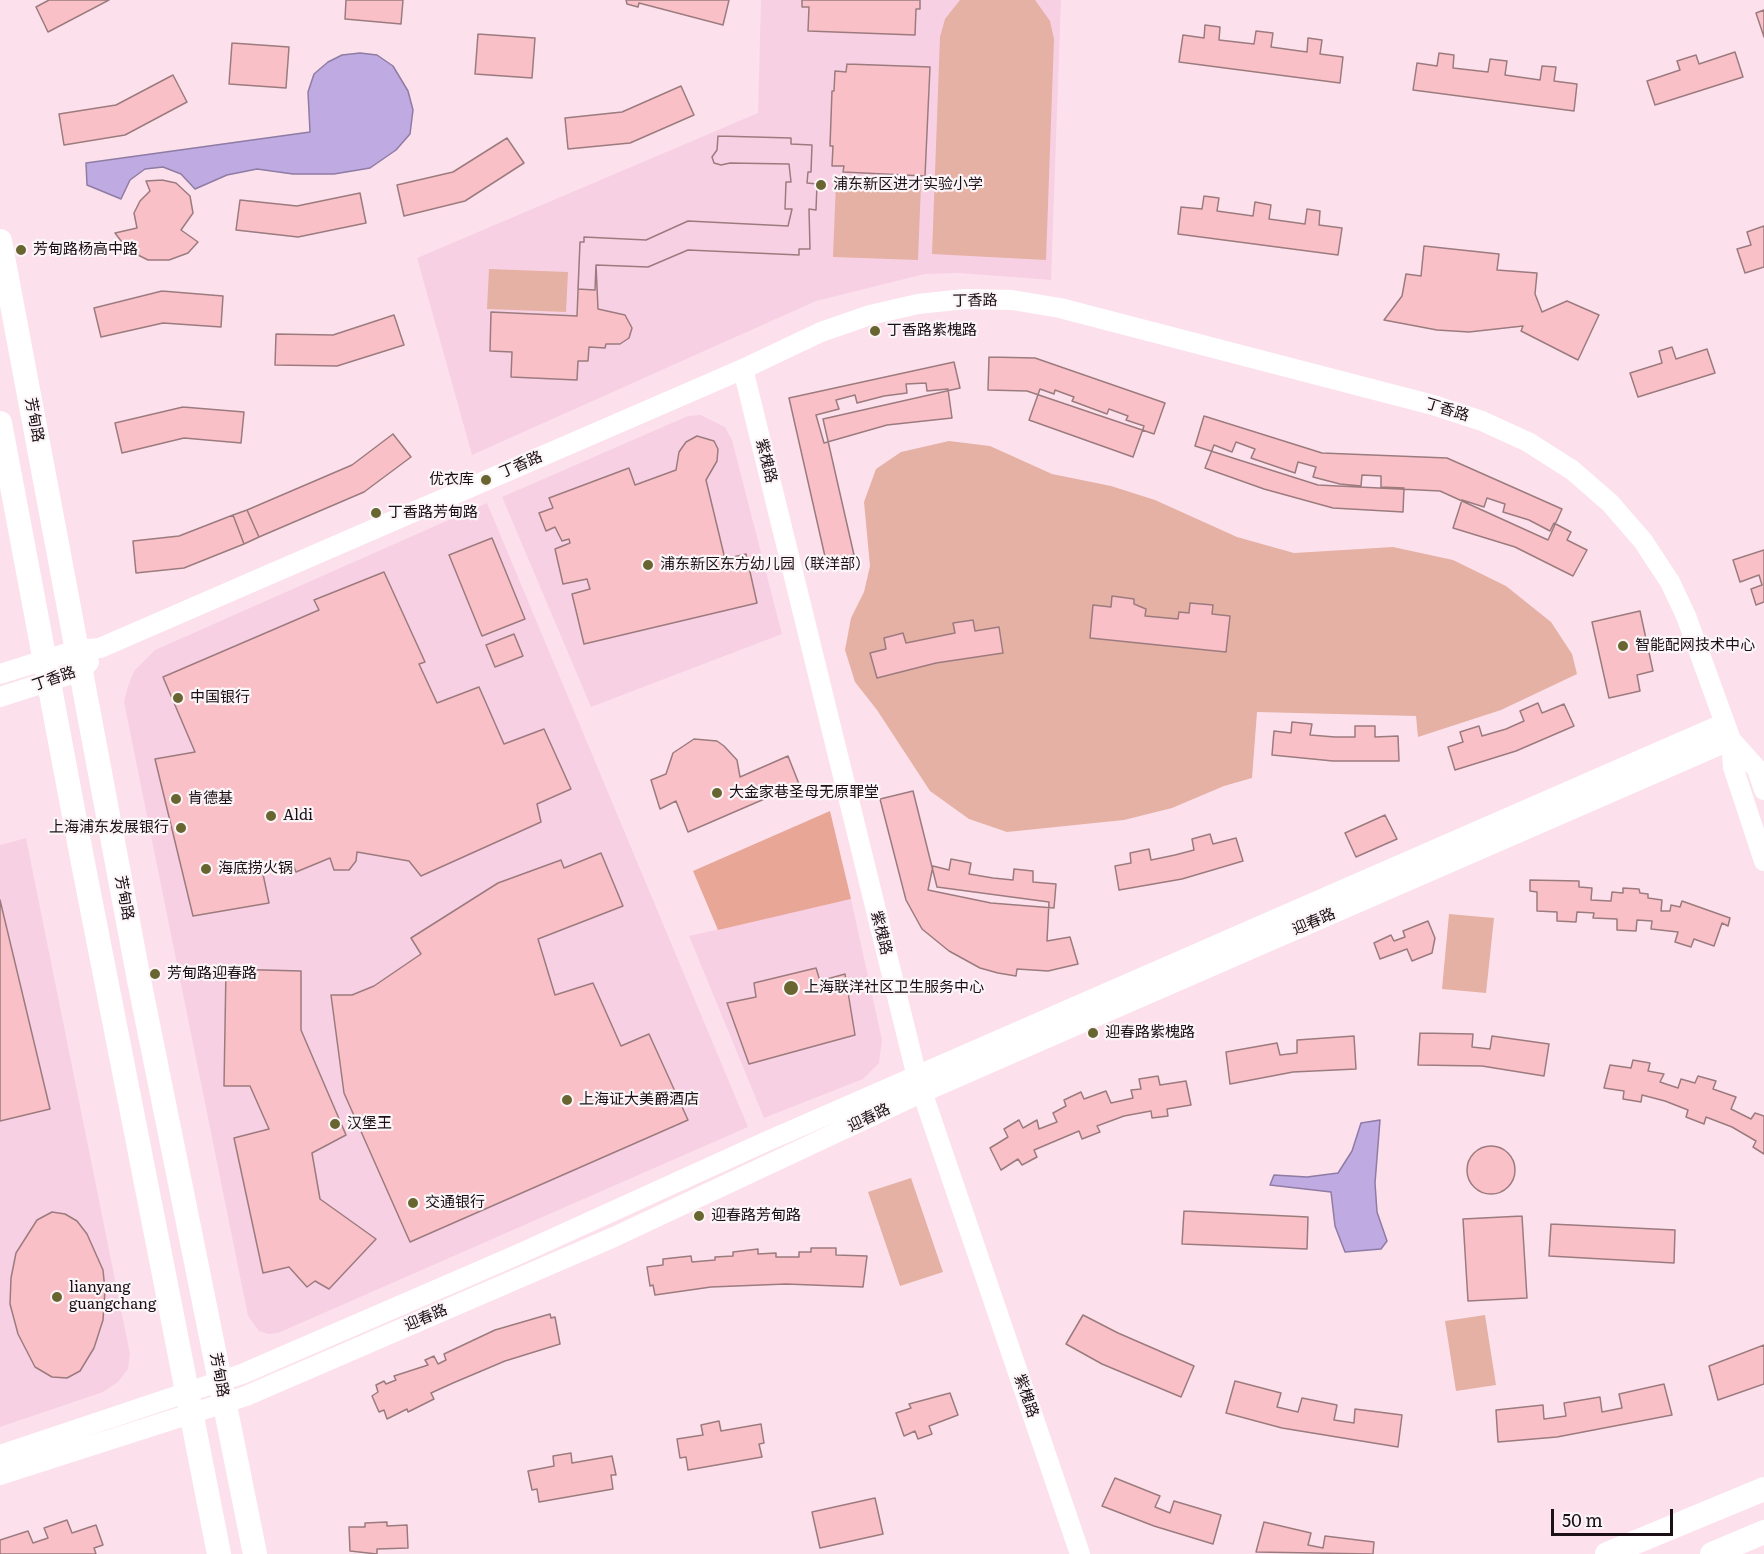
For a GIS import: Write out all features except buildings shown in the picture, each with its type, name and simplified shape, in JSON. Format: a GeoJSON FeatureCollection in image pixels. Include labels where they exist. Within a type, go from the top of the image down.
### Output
{"type":"FeatureCollection","features":[{"type":"Feature","properties":{"kind":"main road","name":"芳甸路"},"geometry":{"type":"LineString","coordinates":[[0,241],[86,656],[139,980],[255,1554]]}},
{"type":"Feature","properties":{"kind":"main road"},"geometry":{"type":"LineString","coordinates":[[0,423],[46,671],[219,1554]]}},
{"type":"Feature","properties":{"kind":"main road"},"geometry":{"type":"LineString","coordinates":[[1607,1554],[1764,1489]]}},
{"type":"Feature","properties":{"kind":"main road"},"geometry":{"type":"LineString","coordinates":[[1712,1554],[1764,1532]]}},
{"type":"Feature","properties":{"kind":"street","name":"丁香路"},"geometry":{"type":"LineString","coordinates":[[0,697],[46,671],[86,656],[743,369],[821,332],[870,315],[930,303],[1011,300],[1060,308],[1433,405],[1482,421],[1528,442],[1572,470],[1610,503],[1643,541],[1670,582],[1686,616],[1728,732],[1733,766],[1764,861]]}},
{"type":"Feature","properties":{"kind":"street","name":"紫槐路"},"geometry":{"type":"LineString","coordinates":[[743,369],[919,1085],[1080,1554]]}},
{"type":"Feature","properties":{"kind":"street","name":"丁香路"},"geometry":{"type":"LineString","coordinates":[[0,674],[46,671]]}},
{"type":"Feature","properties":{"kind":"street","name":"丁香路"},"geometry":{"type":"LineString","coordinates":[[1728,732],[1757,769],[1764,790]]}},
{"type":"Feature","properties":{"kind":"street","name":"迎春路"},"geometry":{"type":"LineString","coordinates":[[0,1475],[222,1391],[242,1374],[919,1085],[1728,732]]}},
{"type":"Feature","properties":{"kind":"street","name":"迎春路"},"geometry":{"type":"LineString","coordinates":[[0,1455],[189,1402]]}},
{"type":"Feature","properties":{"kind":"shaded area","name":"浦东新区进才实验小学"},"geometry":{"type":"Polygon","coordinates":[[[761,0],[1061,0],[1051,280],[959,273],[925,274],[816,301],[472,455],[417,258],[758,113],[761,0]]]}},
{"type":"Feature","properties":{"kind":"shaded area"},"geometry":{"type":"Polygon","coordinates":[[[960,0],[1035,0],[1050,21],[1054,39],[1046,260],[932,254],[940,37],[945,19],[960,0]]]}},
{"type":"Feature","properties":{"kind":"shaded area"},"geometry":{"type":"Polygon","coordinates":[[[360,53],[377,55],[393,66],[408,91],[413,110],[410,134],[396,150],[370,168],[334,174],[293,174],[257,169],[227,175],[195,189],[181,174],[163,167],[145,169],[130,180],[121,199],[87,185],[86,163],[310,132],[308,92],[314,74],[328,62],[342,55],[360,53]]]}},
{"type":"Feature","properties":{"kind":"shaded area"},"geometry":{"type":"Polygon","coordinates":[[[836,181],[921,184],[918,260],[833,257],[836,181]]]}},
{"type":"Feature","properties":{"kind":"shaded area"},"geometry":{"type":"Polygon","coordinates":[[[489,269],[568,272],[566,312],[487,309],[489,269]]]}},
{"type":"Feature","properties":{"kind":"shaded area","name":"浦东新区东方幼儿园（联洋部）"},"geometry":{"type":"Polygon","coordinates":[[[701,415],[725,427],[732,440],[782,634],[591,707],[502,497],[688,416],[701,415]]]}},
{"type":"Feature","properties":{"kind":"shaded area"},"geometry":{"type":"Polygon","coordinates":[[[949,441],[990,446],[1052,474],[1111,486],[1155,500],[1237,537],[1294,553],[1393,547],[1453,560],[1506,586],[1551,622],[1572,654],[1577,674],[1501,710],[1418,737],[1416,716],[1257,712],[1252,778],[1224,786],[1172,808],[1124,820],[1007,832],[969,819],[930,791],[877,710],[855,682],[845,650],[851,618],[864,592],[870,566],[864,502],[876,469],[901,452],[949,441]]]}},
{"type":"Feature","properties":{"kind":"shaded area"},"geometry":{"type":"Polygon","coordinates":[[[487,503],[748,1127],[278,1333],[268,1334],[259,1331],[248,1316],[124,702],[128,686],[134,671],[155,650],[487,503]]]}},
{"type":"Feature","properties":{"kind":"shaded area"},"geometry":{"type":"Polygon","coordinates":[[[830,811],[851,899],[718,930],[693,871],[830,811]]]}},
{"type":"Feature","properties":{"kind":"shaded area"},"geometry":{"type":"Polygon","coordinates":[[[26,838],[130,1354],[128,1369],[118,1382],[103,1392],[0,1427],[0,845],[26,838]]]}},
{"type":"Feature","properties":{"kind":"shaded area","name":"上海联洋社区卫生服务中心"},"geometry":{"type":"Polygon","coordinates":[[[851,899],[882,1040],[879,1063],[863,1079],[764,1118],[689,936],[851,899]]]}},
{"type":"Feature","properties":{"kind":"shaded area"},"geometry":{"type":"Polygon","coordinates":[[[1449,914],[1494,918],[1486,993],[1442,989],[1449,914]]]}},
{"type":"Feature","properties":{"kind":"shaded area"},"geometry":{"type":"Polygon","coordinates":[[[1380,1120],[1375,1183],[1377,1212],[1387,1241],[1381,1249],[1345,1252],[1335,1226],[1331,1192],[1270,1185],[1274,1175],[1307,1177],[1338,1173],[1352,1151],[1361,1123],[1380,1120]]]}},
{"type":"Feature","properties":{"kind":"shaded area"},"geometry":{"type":"Polygon","coordinates":[[[911,1178],[943,1272],[900,1286],[868,1192],[911,1178]]]}},
{"type":"Feature","properties":{"kind":"shaded area"},"geometry":{"type":"Polygon","coordinates":[[[1485,1315],[1496,1385],[1456,1391],[1445,1321],[1485,1315]]]}},
{"type":"Feature","properties":{"kind":"place","name":"浦东新区进才实验小学"},"geometry":{"type":"Point","coordinates":[821,185]}},
{"type":"Feature","properties":{"kind":"place","name":"芳甸路杨高中路"},"geometry":{"type":"Point","coordinates":[21,250]}},
{"type":"Feature","properties":{"kind":"place","name":"丁香路紫槐路"},"geometry":{"type":"Point","coordinates":[875,331]}},
{"type":"Feature","properties":{"kind":"place","name":"优衣库"},"geometry":{"type":"Point","coordinates":[486,480]}},
{"type":"Feature","properties":{"kind":"place","name":"丁香路芳甸路"},"geometry":{"type":"Point","coordinates":[376,513]}},
{"type":"Feature","properties":{"kind":"place","name":"浦东新区东方幼儿园（联洋部）"},"geometry":{"type":"Point","coordinates":[648,565]}},
{"type":"Feature","properties":{"kind":"place","name":"智能配网技术中心"},"geometry":{"type":"Point","coordinates":[1623,646]}},
{"type":"Feature","properties":{"kind":"place","name":"中国银行"},"geometry":{"type":"Point","coordinates":[178,698]}},
{"type":"Feature","properties":{"kind":"place","name":"大金家巷圣母无原罪堂"},"geometry":{"type":"Point","coordinates":[717,793]}},
{"type":"Feature","properties":{"kind":"place","name":"肯德基"},"geometry":{"type":"Point","coordinates":[176,799]}},
{"type":"Feature","properties":{"kind":"place","name":"Aldi"},"geometry":{"type":"Point","coordinates":[271,816]}},
{"type":"Feature","properties":{"kind":"place","name":"上海浦东发展银行"},"geometry":{"type":"Point","coordinates":[181,828]}},
{"type":"Feature","properties":{"kind":"place","name":"海底捞火锅"},"geometry":{"type":"Point","coordinates":[206,869]}},
{"type":"Feature","properties":{"kind":"place","name":"芳甸路迎春路"},"geometry":{"type":"Point","coordinates":[155,974]}},
{"type":"Feature","properties":{"kind":"place","name":"上海联洋社区卫生服务中心"},"geometry":{"type":"Point","coordinates":[791,988]}},
{"type":"Feature","properties":{"kind":"place","name":"迎春路紫槐路"},"geometry":{"type":"Point","coordinates":[1093,1033]}},
{"type":"Feature","properties":{"kind":"place","name":"上海证大美爵酒店"},"geometry":{"type":"Point","coordinates":[567,1100]}},
{"type":"Feature","properties":{"kind":"place","name":"汉堡王"},"geometry":{"type":"Point","coordinates":[335,1124]}},
{"type":"Feature","properties":{"kind":"place","name":"交通银行"},"geometry":{"type":"Point","coordinates":[413,1203]}},
{"type":"Feature","properties":{"kind":"place","name":"迎春路芳甸路"},"geometry":{"type":"Point","coordinates":[699,1216]}},
{"type":"Feature","properties":{"kind":"place","name":"lianyang guangchang"},"geometry":{"type":"Point","coordinates":[57,1297]}}]}
